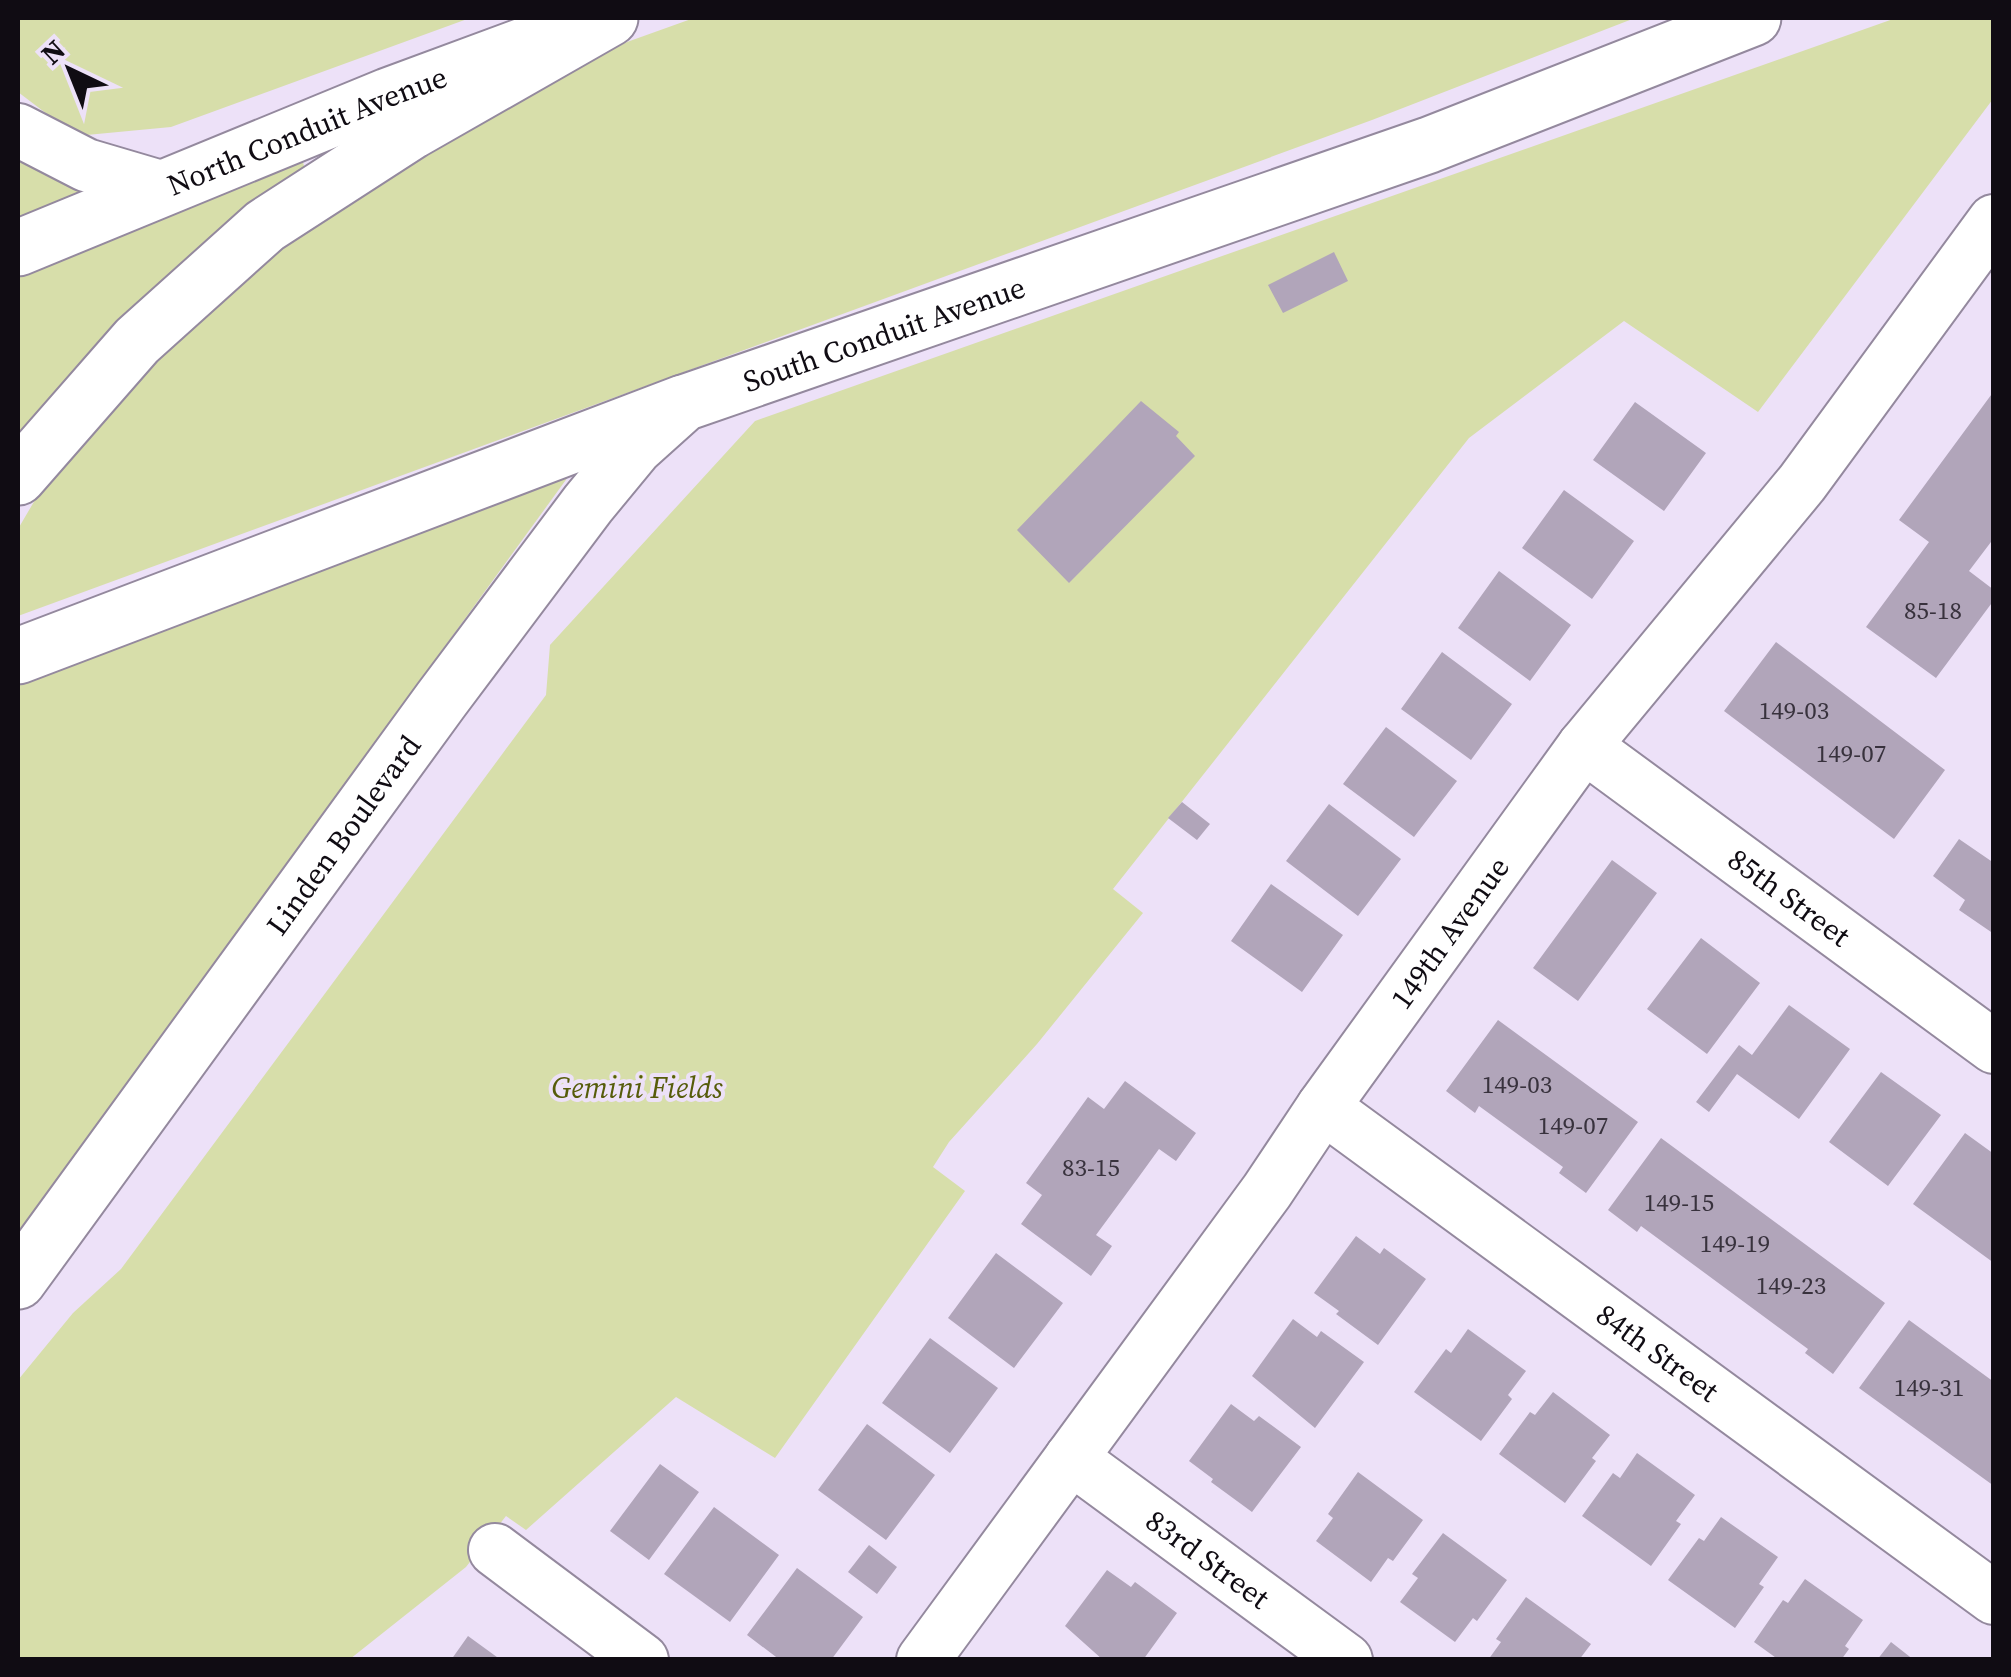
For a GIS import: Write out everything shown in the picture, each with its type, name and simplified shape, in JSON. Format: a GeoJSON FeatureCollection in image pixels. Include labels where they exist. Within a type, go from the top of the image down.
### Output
{"type":"FeatureCollection","features":[{"type":"Feature","properties":{"kind":"main road","name":"North Conduit Avenue"},"geometry":{"type":"LineString","coordinates":[[18,248],[388,96],[600,18]]}},
{"type":"Feature","properties":{"kind":"main road"},"geometry":{"type":"LineString","coordinates":[[18,477],[138,341],[265,226],[412,131],[610,18]]}},
{"type":"Feature","properties":{"kind":"main road","name":"South Conduit Avenue"},"geometry":{"type":"LineString","coordinates":[[18,656],[684,403],[1429,145],[1752,18]]}},
{"type":"Feature","properties":{"kind":"main road","name":"Linden Boulevard"},"geometry":{"type":"LineString","coordinates":[[18,1281],[588,504],[635,447],[684,403]]}},
{"type":"Feature","properties":{"kind":"street"},"geometry":{"type":"LineString","coordinates":[[18,130],[86,164],[164,188]]}},
{"type":"Feature","properties":{"kind":"street","name":"149th Avenue"},"geometry":{"type":"LineString","coordinates":[[923,1660],[1267,1191],[1323,1107],[1584,746],[1802,483],[1994,221]]}},
{"type":"Feature","properties":{"kind":"street","name":"85th Street"},"geometry":{"type":"LineString","coordinates":[[1584,746],[1994,1048]]}},
{"type":"Feature","properties":{"kind":"street","name":"84th Street"},"geometry":{"type":"LineString","coordinates":[[1323,1107],[1994,1598]]}},
{"type":"Feature","properties":{"kind":"street","name":"83rd Street"},"geometry":{"type":"LineString","coordinates":[[1071,1458],[1346,1660]]}},
{"type":"Feature","properties":{"kind":"street"},"geometry":{"type":"LineString","coordinates":[[495,1550],[642,1660]]}},
{"type":"Feature","properties":{"kind":"green space"},"geometry":{"type":"Polygon","coordinates":[[[18,18],[470,18],[171,127],[76,136],[18,92],[18,18]]]}},
{"type":"Feature","properties":{"kind":"green space"},"geometry":{"type":"Polygon","coordinates":[[[694,18],[1635,18],[1372,120],[18,616],[18,529],[49,476],[159,358],[283,245],[413,154],[627,42],[694,18]]]}},
{"type":"Feature","properties":{"kind":"green space","name":"Gemini Fields"},"geometry":{"type":"Polygon","coordinates":[[[1896,18],[1993,18],[1993,99],[1758,412],[1624,321],[1469,438],[1113,889],[1143,913],[1037,1044],[949,1142],[933,1167],[965,1191],[775,1458],[676,1397],[526,1530],[506,1516],[466,1567],[350,1659],[18,1660],[18,1380],[73,1313],[121,1269],[546,695],[550,645],[755,421],[1896,18]]]}},
{"type":"Feature","properties":{"kind":"green space"},"geometry":{"type":"Polygon","coordinates":[[[18,147],[80,189],[78,197],[18,225],[18,147]]]}},
{"type":"Feature","properties":{"kind":"green space"},"geometry":{"type":"Polygon","coordinates":[[[303,162],[307,178],[18,448],[18,275],[303,162]]]}},
{"type":"Feature","properties":{"kind":"green space"},"geometry":{"type":"Polygon","coordinates":[[[568,477],[18,1234],[18,683],[568,477]]]}},
{"type":"Feature","properties":{"kind":"building"},"geometry":{"type":"Polygon","coordinates":[[[1334,252],[1348,281],[1283,313],[1268,285],[1334,252]]]}},
{"type":"Feature","properties":{"kind":"building"},"geometry":{"type":"Polygon","coordinates":[[[1994,391],[1994,538],[1969,571],[1994,590],[1994,600],[1936,678],[1866,627],[1929,542],[1899,520],[1994,391]]]}},
{"type":"Feature","properties":{"kind":"building"},"geometry":{"type":"Polygon","coordinates":[[[1141,401],[1179,432],[1176,436],[1195,456],[1069,583],[1017,530],[1141,401]]]}},
{"type":"Feature","properties":{"kind":"building"},"geometry":{"type":"Polygon","coordinates":[[[1635,402],[1706,453],[1664,511],[1593,460],[1635,402]]]}},
{"type":"Feature","properties":{"kind":"building"},"geometry":{"type":"Polygon","coordinates":[[[1564,490],[1634,541],[1592,599],[1522,548],[1564,490]]]}},
{"type":"Feature","properties":{"kind":"building"},"geometry":{"type":"Polygon","coordinates":[[[1499,571],[1571,625],[1530,681],[1458,628],[1499,571]]]}},
{"type":"Feature","properties":{"kind":"building"},"geometry":{"type":"Polygon","coordinates":[[[1776,642],[1945,770],[1894,839],[1724,711],[1776,642]]]}},
{"type":"Feature","properties":{"kind":"building"},"geometry":{"type":"Polygon","coordinates":[[[1442,652],[1512,704],[1471,760],[1401,709],[1442,652]]]}},
{"type":"Feature","properties":{"kind":"building"},"geometry":{"type":"Polygon","coordinates":[[[1386,727],[1457,781],[1414,837],[1343,784],[1386,727]]]}},
{"type":"Feature","properties":{"kind":"building"},"geometry":{"type":"Polygon","coordinates":[[[1182,802],[1210,824],[1197,840],[1168,818],[1182,802]]]}},
{"type":"Feature","properties":{"kind":"building"},"geometry":{"type":"Polygon","coordinates":[[[1329,804],[1401,859],[1358,916],[1286,861],[1329,804]]]}},
{"type":"Feature","properties":{"kind":"building"},"geometry":{"type":"Polygon","coordinates":[[[1959,839],[1994,863],[1994,934],[1959,910],[1965,900],[1933,876],[1959,839]]]}},
{"type":"Feature","properties":{"kind":"building"},"geometry":{"type":"Polygon","coordinates":[[[1612,860],[1657,893],[1578,1001],[1533,968],[1612,860]]]}},
{"type":"Feature","properties":{"kind":"building"},"geometry":{"type":"Polygon","coordinates":[[[1271,884],[1343,935],[1302,992],[1231,941],[1271,884]]]}},
{"type":"Feature","properties":{"kind":"building"},"geometry":{"type":"Polygon","coordinates":[[[1701,938],[1760,983],[1707,1054],[1647,1009],[1701,938]]]}},
{"type":"Feature","properties":{"kind":"building"},"geometry":{"type":"Polygon","coordinates":[[[1789,1005],[1850,1049],[1799,1119],[1737,1074],[1709,1112],[1696,1102],[1739,1045],[1752,1055],[1789,1005]]]}},
{"type":"Feature","properties":{"kind":"building"},"geometry":{"type":"Polygon","coordinates":[[[1498,1020],[1638,1122],[1586,1193],[1559,1173],[1563,1167],[1479,1106],[1475,1113],[1446,1091],[1498,1020]]]}},
{"type":"Feature","properties":{"kind":"building"},"geometry":{"type":"Polygon","coordinates":[[[1881,1072],[1941,1115],[1888,1186],[1829,1142],[1881,1072]]]}},
{"type":"Feature","properties":{"kind":"building"},"geometry":{"type":"Polygon","coordinates":[[[1125,1081],[1196,1133],[1176,1161],[1159,1149],[1096,1235],[1112,1246],[1091,1276],[1021,1224],[1042,1195],[1026,1183],[1088,1097],[1104,1109],[1125,1081]]]}},
{"type":"Feature","properties":{"kind":"building"},"geometry":{"type":"Polygon","coordinates":[[[1965,1133],[1994,1154],[1994,1263],[1913,1204],[1965,1133]]]}},
{"type":"Feature","properties":{"kind":"building"},"geometry":{"type":"Polygon","coordinates":[[[1661,1138],[1885,1303],[1833,1374],[1805,1353],[1808,1349],[1641,1226],[1637,1232],[1608,1210],[1661,1138]]]}},
{"type":"Feature","properties":{"kind":"building"},"geometry":{"type":"Polygon","coordinates":[[[1356,1236],[1380,1254],[1384,1248],[1426,1279],[1378,1345],[1314,1293],[1356,1236]]]}},
{"type":"Feature","properties":{"kind":"building"},"geometry":{"type":"Polygon","coordinates":[[[996,1253],[1063,1303],[1014,1368],[948,1318],[996,1253]]]}},
{"type":"Feature","properties":{"kind":"building"},"geometry":{"type":"Polygon","coordinates":[[[1293,1319],[1317,1337],[1321,1331],[1364,1362],[1315,1428],[1252,1376],[1293,1319]]]}},
{"type":"Feature","properties":{"kind":"building"},"geometry":{"type":"Polygon","coordinates":[[[1909,1320],[1994,1382],[1994,1486],[1859,1388],[1909,1320]]]}},
{"type":"Feature","properties":{"kind":"building"},"geometry":{"type":"Polygon","coordinates":[[[1468,1329],[1526,1371],[1508,1395],[1512,1399],[1481,1441],[1414,1392],[1446,1349],[1451,1353],[1468,1329]]]}},
{"type":"Feature","properties":{"kind":"building"},"geometry":{"type":"Polygon","coordinates":[[[930,1338],[998,1388],[950,1453],[882,1403],[930,1338]]]}},
{"type":"Feature","properties":{"kind":"building"},"geometry":{"type":"Polygon","coordinates":[[[1553,1392],[1610,1435],[1565,1503],[1499,1454],[1530,1412],[1535,1415],[1553,1392]]]}},
{"type":"Feature","properties":{"kind":"building"},"geometry":{"type":"Polygon","coordinates":[[[1231,1404],[1254,1421],[1259,1416],[1301,1447],[1252,1512],[1189,1461],[1231,1404]]]}},
{"type":"Feature","properties":{"kind":"building"},"geometry":{"type":"Polygon","coordinates":[[[867,1424],[935,1475],[886,1540],[818,1490],[867,1424]]]}},
{"type":"Feature","properties":{"kind":"building"},"geometry":{"type":"Polygon","coordinates":[[[1637,1453],[1695,1495],[1676,1521],[1681,1524],[1651,1566],[1582,1516],[1613,1473],[1620,1478],[1637,1453]]]}},
{"type":"Feature","properties":{"kind":"building"},"geometry":{"type":"Polygon","coordinates":[[[660,1464],[699,1492],[649,1560],[610,1531],[660,1464]]]}},
{"type":"Feature","properties":{"kind":"building"},"geometry":{"type":"Polygon","coordinates":[[[1358,1472],[1423,1520],[1393,1561],[1388,1558],[1371,1582],[1316,1541],[1333,1518],[1328,1514],[1358,1472]]]}},
{"type":"Feature","properties":{"kind":"building"},"geometry":{"type":"Polygon","coordinates":[[[714,1507],[779,1555],[730,1622],[664,1574],[714,1507]]]}},
{"type":"Feature","properties":{"kind":"building"},"geometry":{"type":"Polygon","coordinates":[[[1721,1517],[1778,1557],[1759,1584],[1764,1587],[1735,1628],[1668,1580],[1699,1538],[1704,1541],[1721,1517]]]}},
{"type":"Feature","properties":{"kind":"building"},"geometry":{"type":"Polygon","coordinates":[[[1443,1533],[1507,1580],[1477,1621],[1473,1618],[1455,1642],[1400,1602],[1418,1578],[1412,1574],[1443,1533]]]}},
{"type":"Feature","properties":{"kind":"building"},"geometry":{"type":"Polygon","coordinates":[[[869,1545],[897,1567],[877,1594],[848,1572],[869,1545]]]}},
{"type":"Feature","properties":{"kind":"building"},"geometry":{"type":"Polygon","coordinates":[[[797,1568],[863,1617],[831,1660],[780,1660],[747,1635],[797,1568]]]}},
{"type":"Feature","properties":{"kind":"building"},"geometry":{"type":"Polygon","coordinates":[[[1107,1570],[1131,1587],[1135,1582],[1177,1613],[1143,1660],[1103,1660],[1065,1626],[1107,1570]]]}},
{"type":"Feature","properties":{"kind":"building"},"geometry":{"type":"Polygon","coordinates":[[[1805,1579],[1863,1620],[1845,1646],[1849,1649],[1841,1660],[1779,1660],[1754,1642],[1783,1600],[1788,1603],[1805,1579]]]}},
{"type":"Feature","properties":{"kind":"building"},"geometry":{"type":"Polygon","coordinates":[[[1526,1597],[1591,1644],[1579,1660],[1488,1660],[1501,1642],[1496,1639],[1526,1597]]]}},
{"type":"Feature","properties":{"kind":"building"},"geometry":{"type":"Polygon","coordinates":[[[468,1636],[501,1660],[451,1660],[468,1636]]]}},
{"type":"Feature","properties":{"kind":"building"},"geometry":{"type":"Polygon","coordinates":[[[1891,1642],[1914,1660],[1877,1660],[1891,1642]]]}}]}
